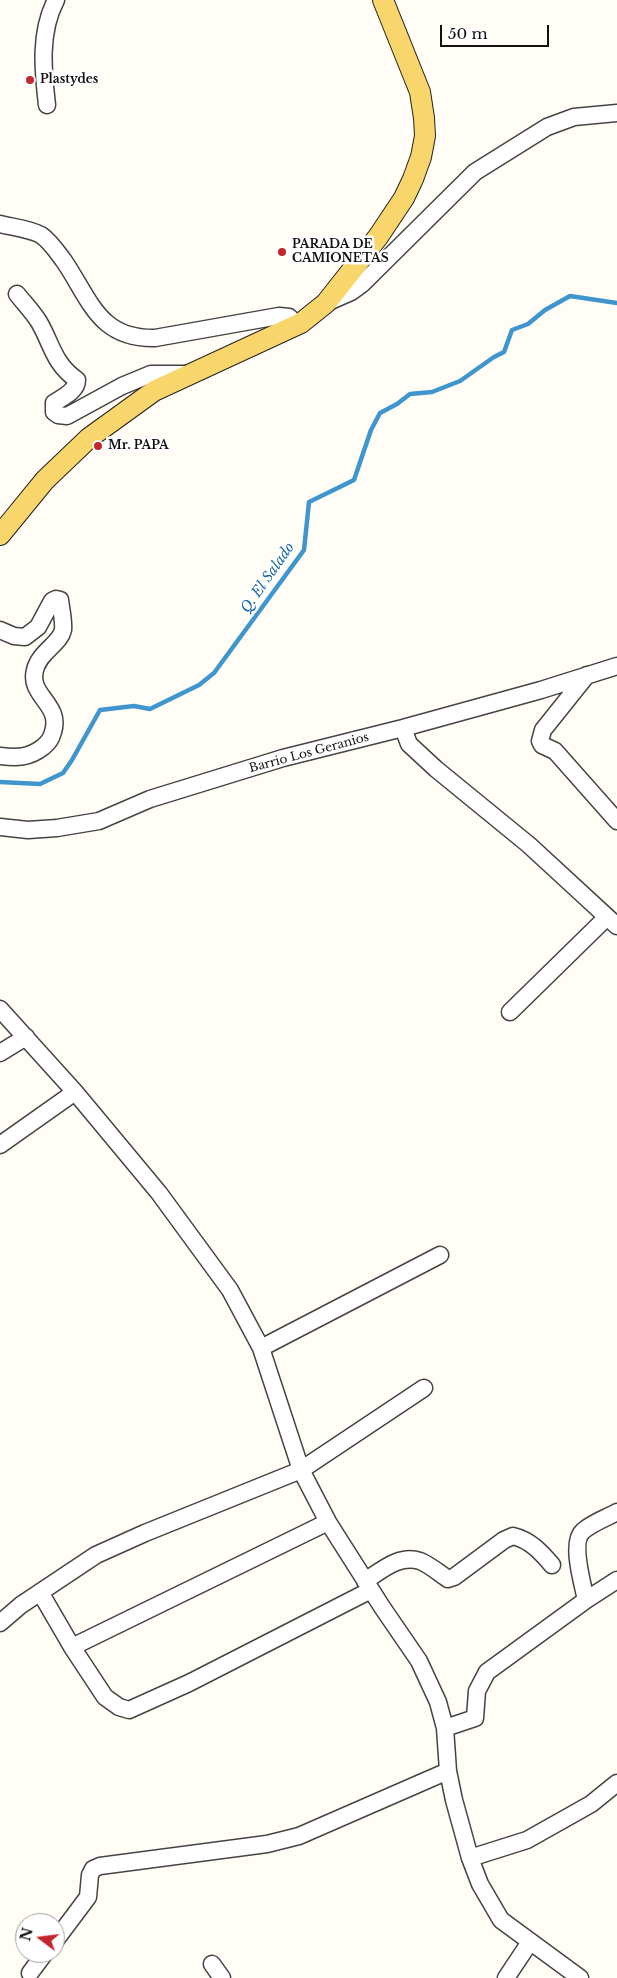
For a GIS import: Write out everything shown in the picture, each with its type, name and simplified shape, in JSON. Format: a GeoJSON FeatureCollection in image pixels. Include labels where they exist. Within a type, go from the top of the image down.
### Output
{"type":"FeatureCollection","features":[{"type":"Feature","properties":{"kind":"main road"},"geometry":{"type":"LineString","coordinates":[[0,535],[45,480],[88,438],[154,392],[297,325],[326,303],[378,237],[413,179],[421,157],[425,136],[420,92],[386,2]]}},
{"type":"Feature","properties":{"kind":"street"},"geometry":{"type":"LineString","coordinates":[[47,105],[42,64],[46,30],[56,0]]}},
{"type":"Feature","properties":{"kind":"street"},"geometry":{"type":"LineString","coordinates":[[326,303],[351,292],[362,284],[474,172],[547,127],[574,117],[617,113]]}},
{"type":"Feature","properties":{"kind":"street"},"geometry":{"type":"LineString","coordinates":[[0,224],[40,234],[52,245],[100,318],[112,329],[137,338],[155,338],[279,316],[289,317],[297,325]]}},
{"type":"Feature","properties":{"kind":"street"},"geometry":{"type":"LineString","coordinates":[[17,294],[37,319],[46,335],[52,352],[62,366],[77,380],[77,384],[71,392],[54,403],[54,412],[58,415],[67,416],[122,386],[151,374],[192,374]]}},
{"type":"Feature","properties":{"kind":"street"},"geometry":{"type":"LineString","coordinates":[[0,630],[14,636],[25,637],[38,627],[52,601],[60,600],[63,631],[58,639],[42,654],[35,668],[33,680],[40,694],[52,710],[56,722],[50,741],[34,754],[14,758],[0,756]]}},
{"type":"Feature","properties":{"kind":"street","name":"Barrio Los Geranios"},"geometry":{"type":"LineString","coordinates":[[0,827],[28,830],[57,828],[99,821],[150,799],[283,758],[403,728],[541,690],[617,666]]}},
{"type":"Feature","properties":{"kind":"street"},"geometry":{"type":"LineString","coordinates":[[587,675],[543,730],[540,741],[542,745],[555,751],[617,820]]}},
{"type":"Feature","properties":{"kind":"street"},"geometry":{"type":"LineString","coordinates":[[403,728],[409,744],[436,769],[529,846],[612,922],[510,1012]]}},
{"type":"Feature","properties":{"kind":"street"},"geometry":{"type":"LineString","coordinates":[[0,1009],[75,1092],[159,1193],[230,1290],[261,1348],[301,1470],[328,1522],[419,1661],[438,1702],[445,1728],[448,1771],[454,1800],[470,1858],[480,1884],[501,1920],[580,1978]]}},
{"type":"Feature","properties":{"kind":"street"},"geometry":{"type":"LineString","coordinates":[[0,1053],[26,1037]]}},
{"type":"Feature","properties":{"kind":"street"},"geometry":{"type":"LineString","coordinates":[[0,1145],[75,1092]]}},
{"type":"Feature","properties":{"kind":"street"},"geometry":{"type":"LineString","coordinates":[[261,1348],[440,1255]]}},
{"type":"Feature","properties":{"kind":"street"},"geometry":{"type":"LineString","coordinates":[[0,1623],[21,1605],[96,1555],[144,1533],[301,1470],[424,1388]]}},
{"type":"Feature","properties":{"kind":"street"},"geometry":{"type":"LineString","coordinates":[[586,1600],[579,1566],[578,1537],[582,1532],[617,1512]]}},
{"type":"Feature","properties":{"kind":"street"},"geometry":{"type":"LineString","coordinates":[[72,1647],[328,1522]]}},
{"type":"Feature","properties":{"kind":"street"},"geometry":{"type":"LineString","coordinates":[[40,1592],[72,1647],[105,1696],[119,1707],[129,1710],[189,1683],[368,1585],[396,1562],[408,1560],[421,1562],[448,1578],[454,1577],[504,1540],[513,1536],[524,1539],[539,1550],[552,1565]]}},
{"type":"Feature","properties":{"kind":"street"},"geometry":{"type":"LineString","coordinates":[[445,1728],[475,1718],[477,1691],[487,1672],[586,1600],[617,1580]]}},
{"type":"Feature","properties":{"kind":"street"},"geometry":{"type":"LineString","coordinates":[[65,1928],[88,1897],[90,1875],[93,1869],[100,1866],[267,1844],[299,1836],[448,1771]]}},
{"type":"Feature","properties":{"kind":"street"},"geometry":{"type":"LineString","coordinates":[[470,1858],[527,1840],[590,1804],[617,1783]]}},
{"type":"Feature","properties":{"kind":"street"},"geometry":{"type":"LineString","coordinates":[[506,1978],[530,1942]]}},
{"type":"Feature","properties":{"kind":"street"},"geometry":{"type":"LineString","coordinates":[[30,1973],[38,1963]]}},
{"type":"Feature","properties":{"kind":"street"},"geometry":{"type":"LineString","coordinates":[[212,1964],[222,1978]]}},
{"type":"Feature","properties":{"kind":"waterway","name":"Q. El Salado"},"geometry":{"type":"LineString","coordinates":[[0,782],[40,784],[63,773],[100,710],[134,706],[150,709],[199,685],[214,673],[304,550],[309,502],[354,480],[371,430],[380,413],[410,394],[432,392],[460,381],[504,352],[512,330],[528,324],[545,310],[570,296],[617,303]]}},
{"type":"Feature","properties":{"kind":"place","name":"Plastydes"},"geometry":{"type":"Point","coordinates":[30,80]}},
{"type":"Feature","properties":{"kind":"place","name":"PARADA DE CAMIONETAS"},"geometry":{"type":"Point","coordinates":[282,252]}},
{"type":"Feature","properties":{"kind":"place","name":"Mr. PAPA"},"geometry":{"type":"Point","coordinates":[98,446]}}]}
